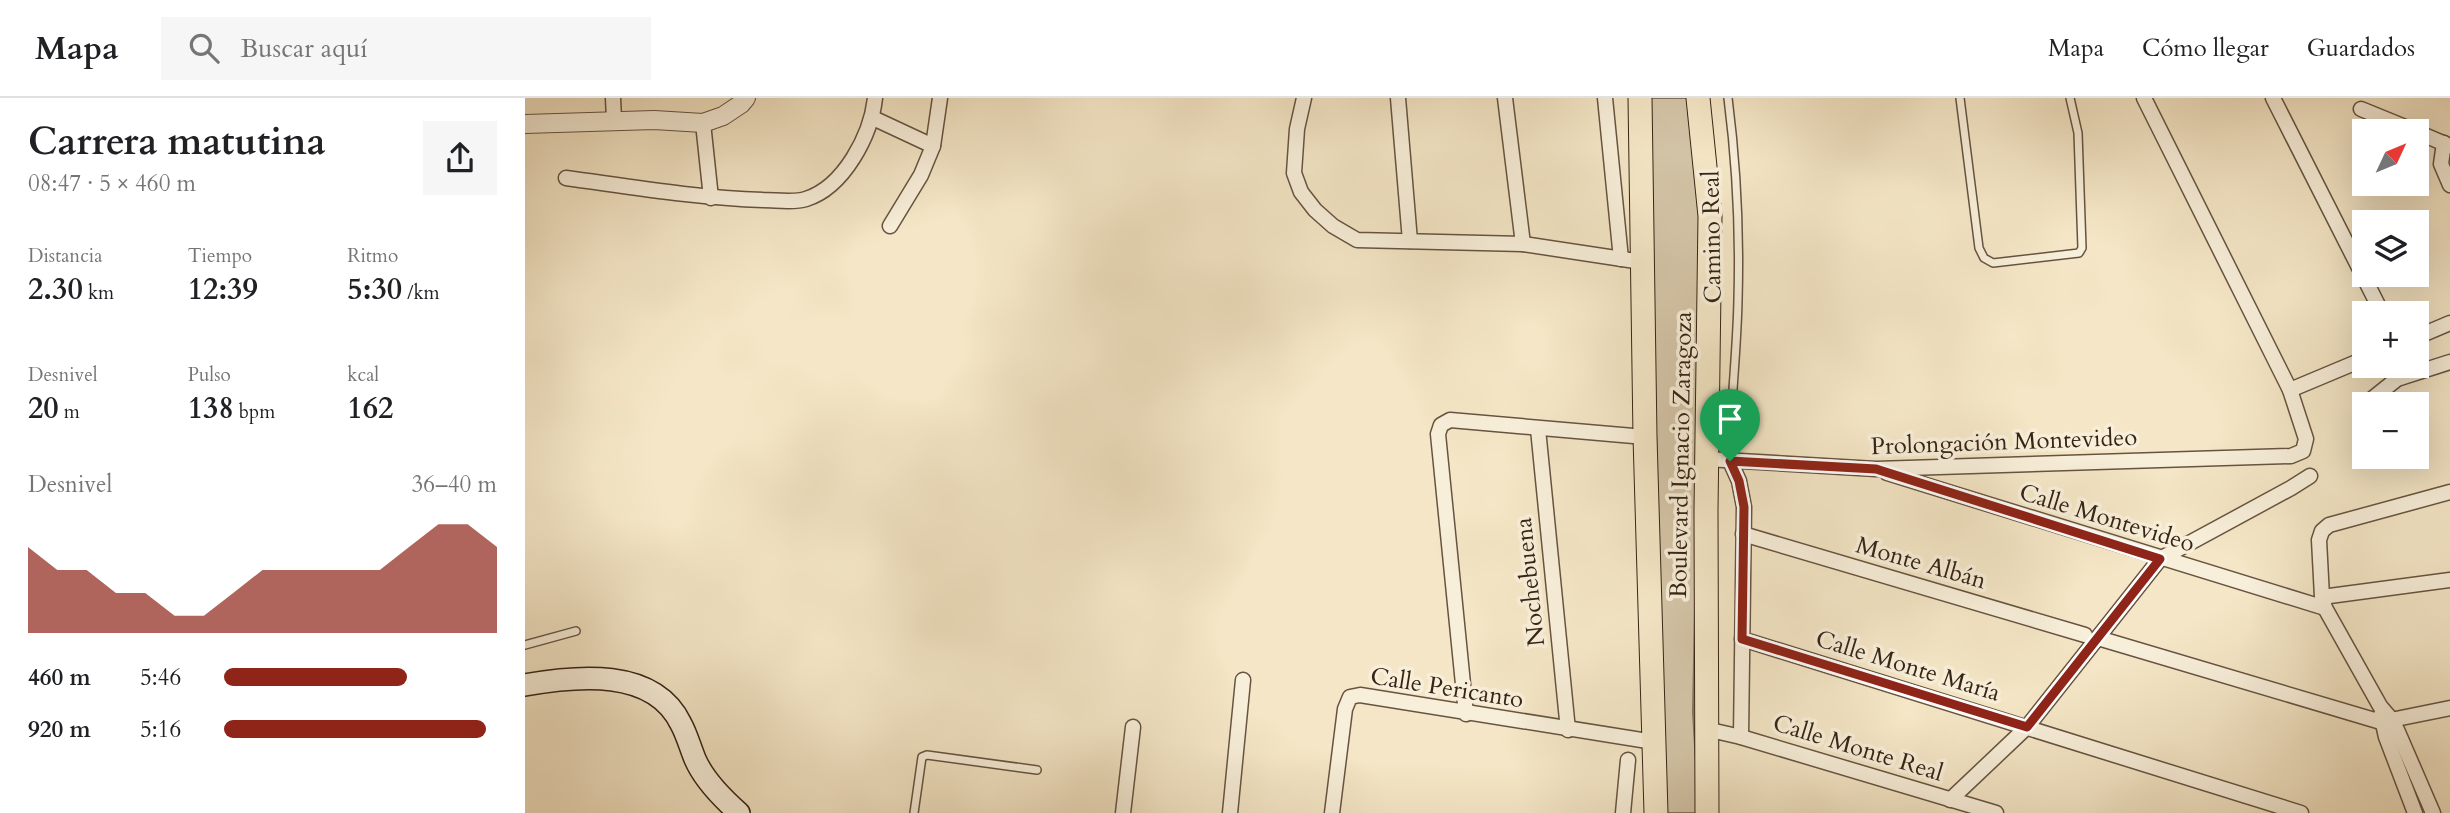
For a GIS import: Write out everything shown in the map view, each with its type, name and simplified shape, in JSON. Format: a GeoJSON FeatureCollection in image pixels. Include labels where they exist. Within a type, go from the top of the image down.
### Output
{"type":"FeatureCollection","features":[{"type":"Feature","properties":{"kind":"main road","name":"Boulevard Ignacio Zaragoza"},"geometry":{"type":"LineString","coordinates":[[1640,98],[1632,260],[1645,438],[1656,813]]}},
{"type":"Feature","properties":{"kind":"main road","name":"Boulevard Ignacio Zaragoza"},"geometry":{"type":"LineString","coordinates":[[1698,98],[1710,216],[1706,459],[1707,813]]}},
{"type":"Feature","properties":{"kind":"main road"},"geometry":{"type":"LineString","coordinates":[[525,685],[586,676],[627,683],[657,696],[673,710],[681,723],[702,774],[739,813]]}},
{"type":"Feature","properties":{"kind":"street"},"geometry":{"type":"LineString","coordinates":[[613,98],[614,120]]}},
{"type":"Feature","properties":{"kind":"street"},"geometry":{"type":"LineString","coordinates":[[525,124],[614,120],[703,123],[723,117],[745,98]]}},
{"type":"Feature","properties":{"kind":"street"},"geometry":{"type":"LineString","coordinates":[[566,178],[711,198],[803,201],[826,191],[845,172],[873,118],[875,98]]}},
{"type":"Feature","properties":{"kind":"street"},"geometry":{"type":"LineString","coordinates":[[890,226],[921,175],[933,146],[940,98]]}},
{"type":"Feature","properties":{"kind":"street"},"geometry":{"type":"LineString","coordinates":[[1304,98],[1297,129],[1294,173],[1301,192],[1315,211],[1333,226],[1357,240],[1523,244],[1632,260],[1605,98]]}},
{"type":"Feature","properties":{"kind":"street"},"geometry":{"type":"LineString","coordinates":[[1398,98],[1410,241]]}},
{"type":"Feature","properties":{"kind":"street"},"geometry":{"type":"LineString","coordinates":[[1505,98],[1523,244]]}},
{"type":"Feature","properties":{"kind":"street"},"geometry":{"type":"LineString","coordinates":[[2144,98],[2290,390],[2352,364]]}},
{"type":"Feature","properties":{"kind":"street"},"geometry":{"type":"LineString","coordinates":[[2273,98],[2376,301]]}},
{"type":"Feature","properties":{"kind":"street"},"geometry":{"type":"LineString","coordinates":[[2361,109],[2385,119]]}},
{"type":"Feature","properties":{"kind":"street"},"geometry":{"type":"LineString","coordinates":[[873,118],[933,146]]}},
{"type":"Feature","properties":{"kind":"street"},"geometry":{"type":"LineString","coordinates":[[703,123],[711,198]]}},
{"type":"Feature","properties":{"kind":"street"},"geometry":{"type":"LineString","coordinates":[[2429,137],[2447,145],[2441,164],[2450,186]]}},
{"type":"Feature","properties":{"kind":"street"},"geometry":{"type":"LineString","coordinates":[[2429,332],[2450,323]]}},
{"type":"Feature","properties":{"kind":"street"},"geometry":{"type":"LineString","coordinates":[[2381,392],[2397,379],[2450,362]]}},
{"type":"Feature","properties":{"kind":"street","name":"Prolongación Montevideo"},"geometry":{"type":"LineString","coordinates":[[1706,459],[1876,469],[2291,456],[2303,451],[2306,439],[2290,390]]}},
{"type":"Feature","properties":{"kind":"street"},"geometry":{"type":"LineString","coordinates":[[1466,714],[1437,433],[1441,425],[1450,420],[1645,438]]}},
{"type":"Feature","properties":{"kind":"street","name":"Nochebuena"},"geometry":{"type":"LineString","coordinates":[[1538,429],[1568,730]]}},
{"type":"Feature","properties":{"kind":"street"},"geometry":{"type":"LineString","coordinates":[[1730,461],[1742,496],[1744,534],[1741,737]]}},
{"type":"Feature","properties":{"kind":"street","name":"Calle Montevideo"},"geometry":{"type":"LineString","coordinates":[[1876,469],[2160,559],[2323,603]]}},
{"type":"Feature","properties":{"kind":"street"},"geometry":{"type":"LineString","coordinates":[[1950,800],[2027,727],[2091,636],[2160,559],[2310,476]]}},
{"type":"Feature","properties":{"kind":"street"},"geometry":{"type":"LineString","coordinates":[[2415,813],[2380,706],[2323,603],[2319,540],[2322,531],[2329,525],[2450,492]]}},
{"type":"Feature","properties":{"kind":"street","name":"Monte Albán"},"geometry":{"type":"LineString","coordinates":[[1744,534],[2386,721]]}},
{"type":"Feature","properties":{"kind":"street"},"geometry":{"type":"LineString","coordinates":[[2323,603],[2450,580]]}},
{"type":"Feature","properties":{"kind":"street","name":"Calle Monte María"},"geometry":{"type":"LineString","coordinates":[[1742,639],[2301,813]]}},
{"type":"Feature","properties":{"kind":"street"},"geometry":{"type":"LineString","coordinates":[[1230,813],[1243,680]]}},
{"type":"Feature","properties":{"kind":"street","name":"Calle Pericanto"},"geometry":{"type":"LineString","coordinates":[[1332,813],[1345,709],[1350,697],[1360,695],[1654,742]]}},
{"type":"Feature","properties":{"kind":"street"},"geometry":{"type":"LineString","coordinates":[[2386,721],[2450,708]]}},
{"type":"Feature","properties":{"kind":"street"},"geometry":{"type":"LineString","coordinates":[[2386,721],[2433,813]]}},
{"type":"Feature","properties":{"kind":"street"},"geometry":{"type":"LineString","coordinates":[[1123,813],[1133,727]]}},
{"type":"Feature","properties":{"kind":"street","name":"Calle Monte Real"},"geometry":{"type":"LineString","coordinates":[[1706,729],[1996,813]]}},
{"type":"Feature","properties":{"kind":"street"},"geometry":{"type":"LineString","coordinates":[[1623,813],[1628,760]]}},
{"type":"Feature","properties":{"kind":"lane","name":"Camino Real"},"geometry":{"type":"LineString","coordinates":[[1728,98],[1739,204],[1738,302],[1730,461]]}},
{"type":"Feature","properties":{"kind":"lane"},"geometry":{"type":"LineString","coordinates":[[1960,98],[1979,248],[1984,258],[1993,263],[2079,253],[2082,248],[2078,133],[2070,98]]}},
{"type":"Feature","properties":{"kind":"lane"},"geometry":{"type":"LineString","coordinates":[[525,645],[576,631]]}},
{"type":"Feature","properties":{"kind":"lane"},"geometry":{"type":"LineString","coordinates":[[914,813],[922,757],[927,755],[1037,770]]}},
{"type":"Feature","properties":{"kind":"shaded area"},"geometry":{"type":"Polygon","coordinates":[[[1649,98],[1695,98],[1704,162],[1693,712],[1699,813],[1664,813],[1649,98]]]}},
{"type":"Feature","properties":{"kind":"route"},"geometry":{"type":"LineString","coordinates":[[1730,461],[1876,469],[2160,559],[2027,727],[1742,639],[1744,507],[1739,481],[1730,461]]}}]}
